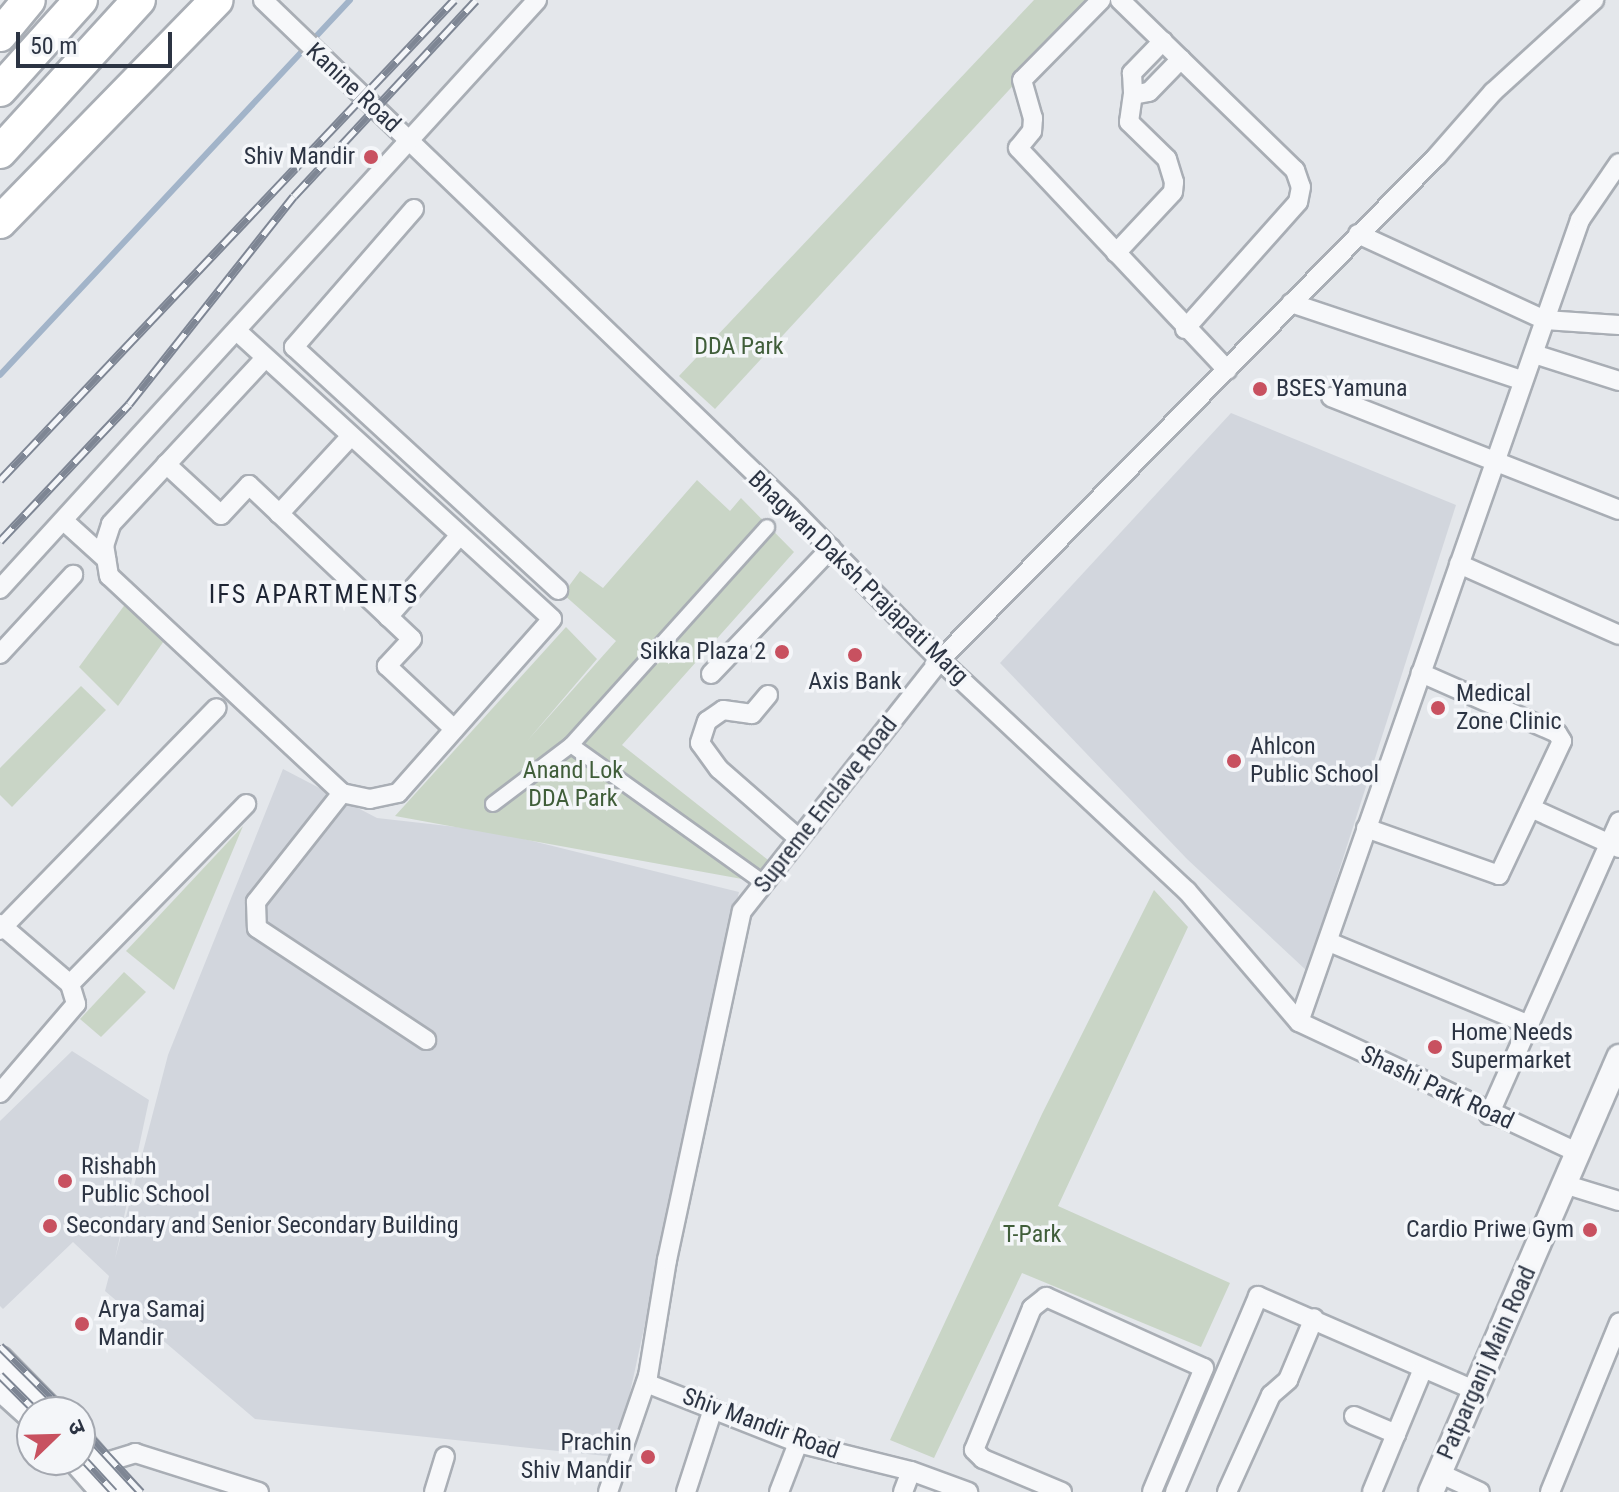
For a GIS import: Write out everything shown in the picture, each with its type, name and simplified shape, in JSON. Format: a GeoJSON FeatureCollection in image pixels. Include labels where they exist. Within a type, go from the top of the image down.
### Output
{"type":"FeatureCollection","features":[{"type":"Feature","properties":{"kind":"highway"},"geometry":{"type":"LineString","coordinates":[[0,35],[29,0]]}},
{"type":"Feature","properties":{"kind":"highway"},"geometry":{"type":"LineString","coordinates":[[0,90],[81,0]]}},
{"type":"Feature","properties":{"kind":"highway"},"geometry":{"type":"LineString","coordinates":[[0,152],[139,0]]}},
{"type":"Feature","properties":{"kind":"highway"},"geometry":{"type":"LineString","coordinates":[[0,222],[217,0]]}},
{"type":"Feature","properties":{"kind":"street","name":"Kanine Road"},"geometry":{"type":"LineString","coordinates":[[263,0],[335,73],[410,140]]}},
{"type":"Feature","properties":{"kind":"street"},"geometry":{"type":"LineString","coordinates":[[0,589],[238,332],[537,0]]}},
{"type":"Feature","properties":{"kind":"street"},"geometry":{"type":"LineString","coordinates":[[1101,0],[1022,80],[1033,118],[1032,131],[1018,148],[1185,329],[1227,370]]}},
{"type":"Feature","properties":{"kind":"street"},"geometry":{"type":"LineString","coordinates":[[1120,0],[1295,170],[1301,187],[1298,202],[1185,329]]}},
{"type":"Feature","properties":{"kind":"street","name":"Supreme Enclave Road"},"geometry":{"type":"LineString","coordinates":[[608,1492],[646,1383],[667,1260],[742,911],[940,660],[1244,353],[1493,92],[1594,0]]}},
{"type":"Feature","properties":{"kind":"street"},"geometry":{"type":"LineString","coordinates":[[1116,253],[1173,192],[1174,182],[1167,159],[1129,122],[1132,73],[1163,41]]}},
{"type":"Feature","properties":{"kind":"street"},"geometry":{"type":"LineString","coordinates":[[1133,95],[1149,92],[1181,59]]}},
{"type":"Feature","properties":{"kind":"street","name":"Bhagwan Daksh Prajapati Marg"},"geometry":{"type":"LineString","coordinates":[[410,140],[831,548],[940,660],[1187,891],[1299,1022]]}},
{"type":"Feature","properties":{"kind":"street"},"geometry":{"type":"LineString","coordinates":[[1299,1022],[1497,458],[1521,380],[1534,354],[1580,220],[1619,163]]}},
{"type":"Feature","properties":{"kind":"street"},"geometry":{"type":"LineString","coordinates":[[414,209],[294,347],[558,590]]}},
{"type":"Feature","properties":{"kind":"street"},"geometry":{"type":"LineString","coordinates":[[1358,234],[1545,320],[1619,325]]}},
{"type":"Feature","properties":{"kind":"street"},"geometry":{"type":"LineString","coordinates":[[1291,303],[1521,380]]}},
{"type":"Feature","properties":{"kind":"street"},"geometry":{"type":"LineString","coordinates":[[238,332],[552,619],[398,793],[370,799],[342,793],[109,576],[104,546],[111,524],[265,358]]}},
{"type":"Feature","properties":{"kind":"street"},"geometry":{"type":"LineString","coordinates":[[1534,354],[1619,381]]}},
{"type":"Feature","properties":{"kind":"street"},"geometry":{"type":"LineString","coordinates":[[1331,397],[1497,458],[1619,510]]}},
{"type":"Feature","properties":{"kind":"street"},"geometry":{"type":"LineString","coordinates":[[279,514],[351,436]]}},
{"type":"Feature","properties":{"kind":"street"},"geometry":{"type":"LineString","coordinates":[[166,464],[221,515],[249,485],[412,639],[387,666],[454,729]]}},
{"type":"Feature","properties":{"kind":"street"},"geometry":{"type":"LineString","coordinates":[[64,521],[106,559]]}},
{"type":"Feature","properties":{"kind":"street"},"geometry":{"type":"LineString","coordinates":[[493,804],[571,745],[767,527]]}},
{"type":"Feature","properties":{"kind":"street"},"geometry":{"type":"LineString","coordinates":[[388,617],[460,535]]}},
{"type":"Feature","properties":{"kind":"street"},"geometry":{"type":"LineString","coordinates":[[711,674],[831,548]]}},
{"type":"Feature","properties":{"kind":"street"},"geometry":{"type":"LineString","coordinates":[[1459,564],[1619,635]]}},
{"type":"Feature","properties":{"kind":"street"},"geometry":{"type":"LineString","coordinates":[[0,654],[73,575]]}},
{"type":"Feature","properties":{"kind":"street"},"geometry":{"type":"LineString","coordinates":[[1366,828],[1494,876],[1503,871],[1562,736],[1421,673]]}},
{"type":"Feature","properties":{"kind":"street"},"geometry":{"type":"LineString","coordinates":[[768,695],[752,714],[723,710],[707,721],[700,743],[719,769],[799,839]]}},
{"type":"Feature","properties":{"kind":"street"},"geometry":{"type":"LineString","coordinates":[[0,1093],[76,1004],[70,984],[1,927],[217,708]]}},
{"type":"Feature","properties":{"kind":"street"},"geometry":{"type":"LineString","coordinates":[[571,745],[764,883]]}},
{"type":"Feature","properties":{"kind":"street"},"geometry":{"type":"LineString","coordinates":[[342,793],[256,902],[257,928],[426,1040]]}},
{"type":"Feature","properties":{"kind":"street"},"geometry":{"type":"LineString","coordinates":[[70,984],[246,804]]}},
{"type":"Feature","properties":{"kind":"street"},"geometry":{"type":"LineString","coordinates":[[1531,808],[1614,845]]}},
{"type":"Feature","properties":{"kind":"street"},"geometry":{"type":"LineString","coordinates":[[1489,1115],[1614,845],[1619,821]]}},
{"type":"Feature","properties":{"kind":"street"},"geometry":{"type":"LineString","coordinates":[[1329,942],[1529,1025]]}},
{"type":"Feature","properties":{"kind":"street","name":"Shashi Park Road"},"geometry":{"type":"LineString","coordinates":[[1299,1022],[1489,1115],[1577,1152]]}},
{"type":"Feature","properties":{"kind":"street","name":"Patparganj Main Road"},"geometry":{"type":"LineString","coordinates":[[1435,1482],[1567,1185],[1577,1152],[1619,1057]]}},
{"type":"Feature","properties":{"kind":"street"},"geometry":{"type":"LineString","coordinates":[[1567,1185],[1619,1201]]}},
{"type":"Feature","properties":{"kind":"street"},"geometry":{"type":"LineString","coordinates":[[1175,1492],[1258,1296],[1474,1390]]}},
{"type":"Feature","properties":{"kind":"street"},"geometry":{"type":"LineString","coordinates":[[1056,1491],[983,1459],[974,1450],[1032,1308],[1046,1297],[1204,1368],[1152,1492]]}},
{"type":"Feature","properties":{"kind":"street"},"geometry":{"type":"LineString","coordinates":[[1227,1492],[1271,1395],[1288,1380],[1314,1318]]}},
{"type":"Feature","properties":{"kind":"street"},"geometry":{"type":"LineString","coordinates":[[1550,1492],[1619,1323]]}},
{"type":"Feature","properties":{"kind":"street"},"geometry":{"type":"LineString","coordinates":[[1372,1492],[1423,1369]]}},
{"type":"Feature","properties":{"kind":"street"},"geometry":{"type":"LineString","coordinates":[[3,1376],[30,1396]]}},
{"type":"Feature","properties":{"kind":"street"},"geometry":{"type":"LineString","coordinates":[[3,1376],[17,1396]]}},
{"type":"Feature","properties":{"kind":"street","name":"Shiv Mandir Road"},"geometry":{"type":"LineString","coordinates":[[646,1383],[798,1443],[911,1471],[968,1492]]}},
{"type":"Feature","properties":{"kind":"street"},"geometry":{"type":"LineString","coordinates":[[686,1492],[713,1409]]}},
{"type":"Feature","properties":{"kind":"street"},"geometry":{"type":"LineString","coordinates":[[1354,1416],[1396,1434]]}},
{"type":"Feature","properties":{"kind":"street"},"geometry":{"type":"LineString","coordinates":[[779,1492],[798,1443]]}},
{"type":"Feature","properties":{"kind":"street"},"geometry":{"type":"LineString","coordinates":[[103,1463],[135,1453],[259,1492]]}},
{"type":"Feature","properties":{"kind":"street"},"geometry":{"type":"LineString","coordinates":[[96,1456],[125,1492]]}},
{"type":"Feature","properties":{"kind":"street"},"geometry":{"type":"LineString","coordinates":[[434,1492],[445,1457]]}},
{"type":"Feature","properties":{"kind":"street"},"geometry":{"type":"LineString","coordinates":[[903,1492],[911,1471]]}},
{"type":"Feature","properties":{"kind":"street"},"geometry":{"type":"LineString","coordinates":[[89,1476],[103,1492]]}},
{"type":"Feature","properties":{"kind":"street"},"geometry":{"type":"LineString","coordinates":[[1435,1482],[1480,1492]]}},
{"type":"Feature","properties":{"kind":"shaded area","name":"Ahlcon Public School"},"geometry":{"type":"Polygon","coordinates":[[[1231,413],[1456,505],[1307,971],[1187,859],[1000,663],[1231,413]]]}},
{"type":"Feature","properties":{"kind":"shaded area"},"geometry":{"type":"Polygon","coordinates":[[[283,769],[377,818],[492,831],[739,892],[616,1457],[255,1419],[105,1291],[109,1276],[73,1242],[3,1309],[0,1306],[0,1121],[72,1051],[149,1100],[115,1259],[168,1055],[283,769]]]}},
{"type":"Feature","properties":{"kind":"green space","name":"DDA Park"},"geometry":{"type":"Polygon","coordinates":[[[1034,0],[1092,0],[715,409],[679,376],[1034,0]]]}},
{"type":"Feature","properties":{"kind":"green space","name":"Anand Lok DDA Park"},"geometry":{"type":"Polygon","coordinates":[[[697,480],[730,511],[741,498],[794,552],[622,745],[777,867],[764,883],[395,816],[566,627],[597,659],[528,740],[616,641],[563,594],[580,571],[603,588],[697,480]]]}},
{"type":"Feature","properties":{"kind":"green space"},"geometry":{"type":"Polygon","coordinates":[[[132,595],[171,631],[118,706],[79,667],[132,595]]]}},
{"type":"Feature","properties":{"kind":"green space"},"geometry":{"type":"Polygon","coordinates":[[[81,686],[106,710],[12,807],[0,795],[0,768],[81,686]]]}},
{"type":"Feature","properties":{"kind":"green space"},"geometry":{"type":"Polygon","coordinates":[[[243,826],[174,990],[126,951],[243,826]]]}},
{"type":"Feature","properties":{"kind":"green space","name":"T-Park"},"geometry":{"type":"Polygon","coordinates":[[[1154,890],[1188,927],[1058,1206],[1230,1283],[1201,1347],[1022,1273],[934,1458],[890,1440],[1042,1114],[1154,890]]]}},
{"type":"Feature","properties":{"kind":"green space"},"geometry":{"type":"Polygon","coordinates":[[[124,972],[146,992],[101,1037],[80,1019],[124,972]]]}},
{"type":"Feature","properties":{"kind":"waterway"},"geometry":{"type":"LineString","coordinates":[[0,375],[350,0]]}},
{"type":"Feature","properties":{"kind":"railway"},"geometry":{"type":"LineString","coordinates":[[0,480],[454,0]]}},
{"type":"Feature","properties":{"kind":"railway"},"geometry":{"type":"LineString","coordinates":[[0,541],[129,404],[294,196],[476,0]]}},
{"type":"Feature","properties":{"kind":"railway"},"geometry":{"type":"LineString","coordinates":[[0,1346],[50,1396]]}},
{"type":"Feature","properties":{"kind":"railway"},"geometry":{"type":"LineString","coordinates":[[0,1375],[21,1396]]}},
{"type":"Feature","properties":{"kind":"railway"},"geometry":{"type":"LineString","coordinates":[[96,1443],[141,1492]]}},
{"type":"Feature","properties":{"kind":"railway"},"geometry":{"type":"LineString","coordinates":[[96,1472],[114,1492]]}},
{"type":"Feature","properties":{"kind":"place","name":"Shiv Mandir"},"geometry":{"type":"Point","coordinates":[371,157]}},
{"type":"Feature","properties":{"kind":"place","name":"BSES Yamuna"},"geometry":{"type":"Point","coordinates":[1260,389]}},
{"type":"Feature","properties":{"kind":"place","name":"Sikka Plaza 2"},"geometry":{"type":"Point","coordinates":[782,652]}},
{"type":"Feature","properties":{"kind":"place","name":"Axis Bank"},"geometry":{"type":"Point","coordinates":[855,655]}},
{"type":"Feature","properties":{"kind":"place","name":"Medical Zone Clinic"},"geometry":{"type":"Point","coordinates":[1438,708]}},
{"type":"Feature","properties":{"kind":"place","name":"Ahlcon Public School"},"geometry":{"type":"Point","coordinates":[1234,761]}},
{"type":"Feature","properties":{"kind":"place","name":"Home Needs Supermarket"},"geometry":{"type":"Point","coordinates":[1435,1047]}},
{"type":"Feature","properties":{"kind":"place","name":"Rishabh Public School"},"geometry":{"type":"Point","coordinates":[65,1181]}},
{"type":"Feature","properties":{"kind":"place","name":"Secondary and Senior Secondary Building"},"geometry":{"type":"Point","coordinates":[50,1226]}},
{"type":"Feature","properties":{"kind":"place","name":"Cardio Priwe Gym"},"geometry":{"type":"Point","coordinates":[1590,1230]}},
{"type":"Feature","properties":{"kind":"place","name":"Arya Samaj Mandir"},"geometry":{"type":"Point","coordinates":[82,1324]}},
{"type":"Feature","properties":{"kind":"place","name":"Prachin Shiv Mandir"},"geometry":{"type":"Point","coordinates":[648,1457]}},
{"type":"Feature","properties":{"kind":"district","name":"IFS APARTMENTS"},"geometry":{"type":"Point","coordinates":[314,595]}}]}
